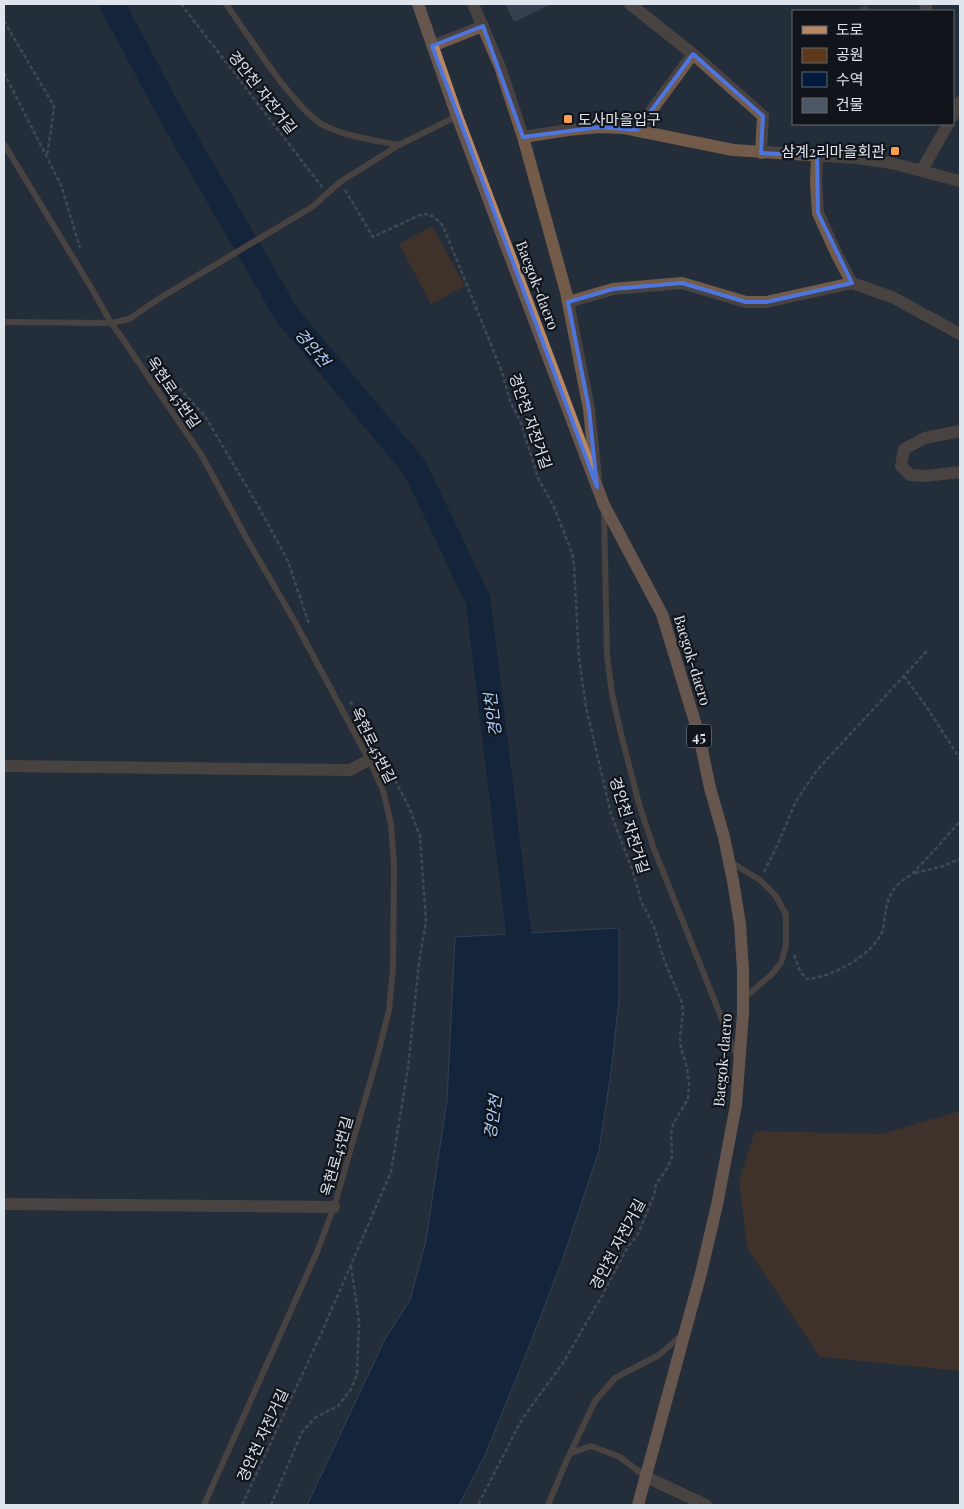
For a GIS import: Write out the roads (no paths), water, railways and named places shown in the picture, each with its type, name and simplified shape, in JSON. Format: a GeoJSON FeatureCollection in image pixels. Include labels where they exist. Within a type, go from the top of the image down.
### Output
{"type":"FeatureCollection","features":[{"type":"Feature","properties":{"kind":"main road","name":"Baegok-daero"},"geometry":{"type":"LineString","coordinates":[[418,4],[457,116],[604,505],[662,614],[699,735],[710,788],[729,861],[740,924],[743,999],[736,1105],[717,1205],[701,1273],[638,1505]]}},
{"type":"Feature","properties":{"kind":"street"},"geometry":{"type":"LineString","coordinates":[[473,4],[500,67],[523,137],[568,302],[589,410],[597,487]]}},
{"type":"Feature","properties":{"kind":"street"},"geometry":{"type":"LineString","coordinates":[[630,4],[692,54],[763,116],[761,153]]}},
{"type":"Feature","properties":{"kind":"street"},"geometry":{"type":"LineString","coordinates":[[432,46],[483,26]]}},
{"type":"Feature","properties":{"kind":"street"},"geometry":{"type":"LineString","coordinates":[[638,130],[692,54]]}},
{"type":"Feature","properties":{"kind":"street"},"geometry":{"type":"LineString","coordinates":[[954,114],[960,102]]}},
{"type":"Feature","properties":{"kind":"street"},"geometry":{"type":"LineString","coordinates":[[523,137],[600,127],[624,128],[706,146],[761,153],[857,158],[891,163],[960,181]]}},
{"type":"Feature","properties":{"kind":"street"},"geometry":{"type":"LineString","coordinates":[[922,170],[940,130]]}},
{"type":"Feature","properties":{"kind":"street"},"geometry":{"type":"LineString","coordinates":[[817,156],[818,213],[837,256],[852,283]]}},
{"type":"Feature","properties":{"kind":"street"},"geometry":{"type":"LineString","coordinates":[[568,302],[613,289],[682,283],[746,302],[766,302],[852,283],[892,297],[960,334]]}},
{"type":"Feature","properties":{"kind":"street"},"geometry":{"type":"LineString","coordinates":[[960,432],[925,438],[904,448],[901,466],[910,475],[925,476],[960,472]]}},
{"type":"Feature","properties":{"kind":"street"},"geometry":{"type":"LineString","coordinates":[[4,766],[350,770],[370,760]]}},
{"type":"Feature","properties":{"kind":"street"},"geometry":{"type":"LineString","coordinates":[[4,1204],[334,1208]]}},
{"type":"Feature","properties":{"kind":"street"},"geometry":{"type":"LineString","coordinates":[[646,1477],[706,1505]]}},
{"type":"Feature","properties":{"kind":"lane"},"geometry":{"type":"LineString","coordinates":[[226,4],[285,86],[307,112],[323,125],[350,136],[399,145]]}},
{"type":"Feature","properties":{"kind":"lane"},"geometry":{"type":"LineString","coordinates":[[4,322],[110,324],[129,319],[160,298],[312,207],[340,182],[399,145],[457,116]]}},
{"type":"Feature","properties":{"kind":"lane","name":"옥현로45번길"},"geometry":{"type":"LineString","coordinates":[[4,144],[92,290],[110,324],[120,335],[202,456],[370,760],[383,790],[391,824],[394,865],[393,968],[389,1010],[377,1058],[334,1208],[317,1252],[204,1505]]}},
{"type":"Feature","properties":{"kind":"lane"},"geometry":{"type":"LineString","coordinates":[[604,505],[607,656],[612,694],[623,743],[639,804],[654,849],[739,1062]]}},
{"type":"Feature","properties":{"kind":"lane"},"geometry":{"type":"LineString","coordinates":[[729,861],[760,880],[776,896],[786,915],[786,945],[781,963],[771,975],[743,999]]}},
{"type":"Feature","properties":{"kind":"lane"},"geometry":{"type":"LineString","coordinates":[[548,1505],[595,1400],[615,1378],[659,1355],[685,1332]]}},
{"type":"Feature","properties":{"kind":"lane"},"geometry":{"type":"LineString","coordinates":[[571,1453],[590,1446],[620,1457],[646,1477]]}},
{"type":"Feature","properties":{"kind":"water"},"geometry":{"type":"Polygon","coordinates":[[[619,928],[619,1000],[611,1072],[599,1151],[563,1258],[527,1352],[485,1455],[459,1505],[307,1505],[385,1339],[410,1300],[426,1240],[447,1100],[455,937],[619,928]]]}},
{"type":"Feature","properties":{"kind":"waterway","name":"경안천"},"geometry":{"type":"LineString","coordinates":[[112,4],[171,115],[287,315],[415,468],[478,600],[519,936],[514,967]]}},
{"type":"Feature","properties":{"kind":"place","name":"도사마을입구"},"geometry":{"type":"Point","coordinates":[568,119]}},
{"type":"Feature","properties":{"kind":"place","name":"삼계2리마을회관"},"geometry":{"type":"Point","coordinates":[895,151]}}]}
